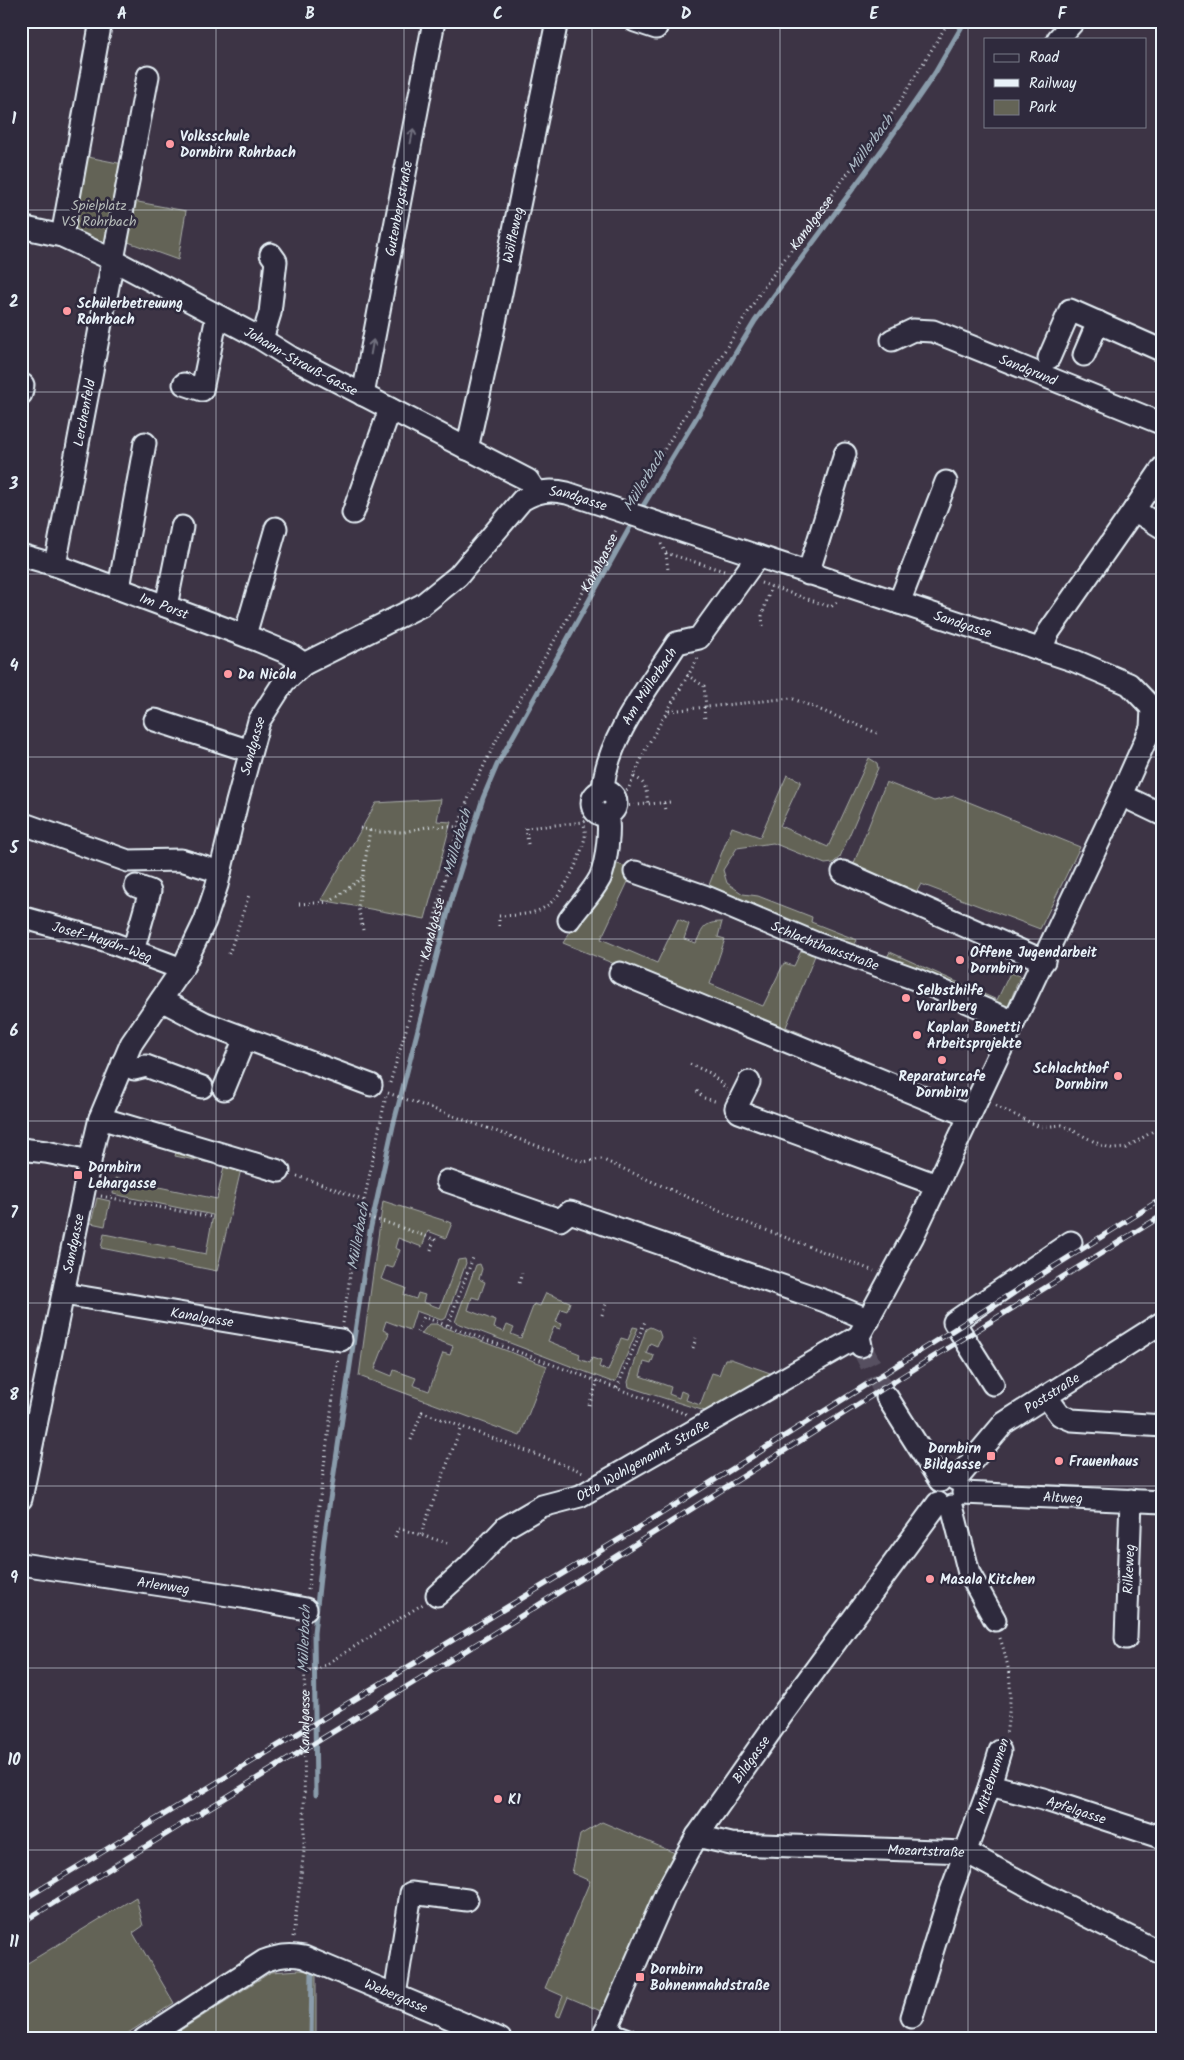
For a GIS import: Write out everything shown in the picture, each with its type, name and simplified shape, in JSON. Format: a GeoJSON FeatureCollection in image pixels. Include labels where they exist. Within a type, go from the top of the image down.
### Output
{"type":"FeatureCollection","features":[{"type":"Feature","properties":{"kind":"street"},"geometry":{"type":"LineString","coordinates":[[62,236],[101,21]]}},
{"type":"Feature","properties":{"kind":"street","name":"Gutenbergstraße"},"geometry":{"type":"LineString","coordinates":[[363,395],[434,21]]}},
{"type":"Feature","properties":{"kind":"street","name":"Wölfleweg"},"geometry":{"type":"LineString","coordinates":[[467,449],[557,21]]}},
{"type":"Feature","properties":{"kind":"street"},"geometry":{"type":"LineString","coordinates":[[635,21],[656,28]]}},
{"type":"Feature","properties":{"kind":"street"},"geometry":{"type":"LineString","coordinates":[[1059,38],[1074,21]]}},
{"type":"Feature","properties":{"kind":"street","name":"Lerchenfeld"},"geometry":{"type":"LineString","coordinates":[[54,565],[148,76]]}},
{"type":"Feature","properties":{"kind":"street","name":"Johann-Strauß-Gasse"},"geometry":{"type":"LineString","coordinates":[[21,227],[62,236],[113,260],[270,346],[528,480],[536,492]]}},
{"type":"Feature","properties":{"kind":"street"},"geometry":{"type":"LineString","coordinates":[[262,340],[270,313],[276,262],[271,254]]}},
{"type":"Feature","properties":{"kind":"street"},"geometry":{"type":"LineString","coordinates":[[1049,358],[1070,310],[1163,351]]}},
{"type":"Feature","properties":{"kind":"street"},"geometry":{"type":"LineString","coordinates":[[184,384],[202,390],[217,316]]}},
{"type":"Feature","properties":{"kind":"street"},"geometry":{"type":"LineString","coordinates":[[1084,356],[1098,322]]}},
{"type":"Feature","properties":{"kind":"street","name":"Sandgrund"},"geometry":{"type":"LineString","coordinates":[[892,340],[913,330],[933,331],[1163,424]]}},
{"type":"Feature","properties":{"kind":"street"},"geometry":{"type":"LineString","coordinates":[[353,513],[390,409]]}},
{"type":"Feature","properties":{"kind":"street"},"geometry":{"type":"LineString","coordinates":[[119,588],[145,443]]}},
{"type":"Feature","properties":{"kind":"street"},"geometry":{"type":"LineString","coordinates":[[808,574],[845,454]]}},
{"type":"Feature","properties":{"kind":"street"},"geometry":{"type":"LineString","coordinates":[[447,1181],[560,1220],[570,1212],[825,1301],[863,1334],[1044,962],[1152,728],[1157,707],[1129,684],[1075,661],[1041,650],[1048,633],[1163,467]]}},
{"type":"Feature","properties":{"kind":"street"},"geometry":{"type":"LineString","coordinates":[[899,603],[946,482]]}},
{"type":"Feature","properties":{"kind":"street","name":"Sandgasse"},"geometry":{"type":"LineString","coordinates":[[21,1499],[100,1118],[131,1044],[182,969],[205,920],[220,872],[259,721],[284,682],[304,664],[422,605],[458,576],[522,500],[536,492],[559,491],[1041,650]]}},
{"type":"Feature","properties":{"kind":"street"},"geometry":{"type":"LineString","coordinates":[[1134,510],[1163,528]]}},
{"type":"Feature","properties":{"kind":"street"},"geometry":{"type":"LineString","coordinates":[[166,606],[182,527]]}},
{"type":"Feature","properties":{"kind":"street"},"geometry":{"type":"LineString","coordinates":[[246,636],[276,528]]}},
{"type":"Feature","properties":{"kind":"street","name":"Im Porst"},"geometry":{"type":"LineString","coordinates":[[21,555],[119,588],[246,636],[281,650],[304,664]]}},
{"type":"Feature","properties":{"kind":"street"},"geometry":{"type":"LineString","coordinates":[[699,638],[758,556]]}},
{"type":"Feature","properties":{"kind":"street","name":"Am Müllerbach"},"geometry":{"type":"LineString","coordinates":[[570,920],[600,877],[610,824],[603,807],[607,765],[618,736],[677,643],[699,638]]}},
{"type":"Feature","properties":{"kind":"street"},"geometry":{"type":"LineString","coordinates":[[155,720],[250,751]]}},
{"type":"Feature","properties":{"kind":"street"},"geometry":{"type":"LineString","coordinates":[[1121,795],[1163,815]]}},
{"type":"Feature","properties":{"kind":"street"},"geometry":{"type":"LineString","coordinates":[[21,823],[128,861],[181,860],[220,872]]}},
{"type":"Feature","properties":{"kind":"street","name":"Schlachthausstraße"},"geometry":{"type":"LineString","coordinates":[[635,872],[704,896],[815,943],[915,979],[1014,1022]]}},
{"type":"Feature","properties":{"kind":"street"},"geometry":{"type":"LineString","coordinates":[[843,872],[1044,962]]}},
{"type":"Feature","properties":{"kind":"street"},"geometry":{"type":"LineString","coordinates":[[133,950],[150,891],[136,886]]}},
{"type":"Feature","properties":{"kind":"street","name":"Josef-Haydn-Weg"},"geometry":{"type":"LineString","coordinates":[[21,917],[104,940],[182,969]]}},
{"type":"Feature","properties":{"kind":"street"},"geometry":{"type":"LineString","coordinates":[[620,973],[969,1116]]}},
{"type":"Feature","properties":{"kind":"street"},"geometry":{"type":"LineString","coordinates":[[161,1000],[205,1023],[372,1085]]}},
{"type":"Feature","properties":{"kind":"street"},"geometry":{"type":"LineString","coordinates":[[224,1089],[245,1038]]}},
{"type":"Feature","properties":{"kind":"street"},"geometry":{"type":"LineString","coordinates":[[123,1062],[134,1069],[146,1066],[202,1087]]}},
{"type":"Feature","properties":{"kind":"street"},"geometry":{"type":"LineString","coordinates":[[749,1082],[738,1105],[739,1112],[937,1185]]}},
{"type":"Feature","properties":{"kind":"street"},"geometry":{"type":"LineString","coordinates":[[100,1118],[279,1171]]}},
{"type":"Feature","properties":{"kind":"street"},"geometry":{"type":"LineString","coordinates":[[21,1149],[90,1160]]}},
{"type":"Feature","properties":{"kind":"street"},"geometry":{"type":"LineString","coordinates":[[993,1384],[954,1322],[1072,1242]]}},
{"type":"Feature","properties":{"kind":"street","name":"Kanalgasse"},"geometry":{"type":"LineString","coordinates":[[64,1294],[341,1340]]}},
{"type":"Feature","properties":{"kind":"street","name":"Poststraße"},"geometry":{"type":"LineString","coordinates":[[950,1493],[1004,1423],[1163,1322]]}},
{"type":"Feature","properties":{"kind":"street","name":"Otto Wohlgenannt Straße"},"geometry":{"type":"LineString","coordinates":[[437,1594],[468,1568],[506,1526],[542,1506],[580,1496],[603,1484],[863,1334]]}},
{"type":"Feature","properties":{"kind":"street"},"geometry":{"type":"LineString","coordinates":[[1046,1396],[1060,1415],[1072,1420],[1163,1426]]}},
{"type":"Feature","properties":{"kind":"street"},"geometry":{"type":"LineString","coordinates":[[887,1397],[950,1493],[969,1573],[995,1620]]}},
{"type":"Feature","properties":{"kind":"street","name":"Altweg"},"geometry":{"type":"LineString","coordinates":[[950,1493],[1163,1502]]}},
{"type":"Feature","properties":{"kind":"street","name":"Bildgasse"},"geometry":{"type":"LineString","coordinates":[[604,2035],[668,1889],[696,1836],[788,1708],[950,1493]]}},
{"type":"Feature","properties":{"kind":"street","name":"Rilkeweg"},"geometry":{"type":"LineString","coordinates":[[1126,1638],[1131,1500]]}},
{"type":"Feature","properties":{"kind":"street","name":"Arlenweg"},"geometry":{"type":"LineString","coordinates":[[21,1564],[242,1597],[306,1609]]}},
{"type":"Feature","properties":{"kind":"street","name":"Mittebrunnen"},"geometry":{"type":"LineString","coordinates":[[912,2017],[1000,1751]]}},
{"type":"Feature","properties":{"kind":"street","name":"Apfelgasse"},"geometry":{"type":"LineString","coordinates":[[990,1786],[1043,1800],[1163,1838]]}},
{"type":"Feature","properties":{"kind":"street","name":"Mozartstraße"},"geometry":{"type":"LineString","coordinates":[[696,1836],[731,1844],[966,1852],[1043,1894],[1163,1954]]}},
{"type":"Feature","properties":{"kind":"street"},"geometry":{"type":"LineString","coordinates":[[395,1995],[411,1893],[467,1900]]}},
{"type":"Feature","properties":{"kind":"street"},"geometry":{"type":"LineString","coordinates":[[144,2039],[264,1962],[277,1956],[304,1958]]}},
{"type":"Feature","properties":{"kind":"street","name":"Webergasse"},"geometry":{"type":"LineString","coordinates":[[304,1958],[500,2039]]}},
{"type":"Feature","properties":{"kind":"street"},"geometry":{"type":"LineString","coordinates":[[604,2035],[626,2039]]}},
{"type":"Feature","properties":{"kind":"path","name":"Kanalgasse"},"geometry":{"type":"LineString","coordinates":[[304,1958],[306,1609],[341,1340],[359,1215],[364,1201],[387,1092],[406,1030],[458,827],[470,794],[500,733],[596,570],[632,515],[760,291],[896,108],[949,21]]}},
{"type":"Feature","properties":{"kind":"path"},"geometry":{"type":"LineString","coordinates":[[666,552],[668,570]]}},
{"type":"Feature","properties":{"kind":"path"},"geometry":{"type":"LineString","coordinates":[[763,626],[762,616],[771,587]]}},
{"type":"Feature","properties":{"kind":"path"},"geometry":{"type":"LineString","coordinates":[[499,926],[498,916],[531,914],[548,905],[559,893],[576,867],[586,835],[603,807],[628,790],[646,748],[669,711],[702,649],[699,638]]}},
{"type":"Feature","properties":{"kind":"path"},"geometry":{"type":"LineString","coordinates":[[687,675],[704,686],[705,721]]}},
{"type":"Feature","properties":{"kind":"path"},"geometry":{"type":"LineString","coordinates":[[669,711],[791,698],[877,733]]}},
{"type":"Feature","properties":{"kind":"path"},"geometry":{"type":"LineString","coordinates":[[634,777],[642,780],[645,784],[648,804]]}},
{"type":"Feature","properties":{"kind":"path"},"geometry":{"type":"LineString","coordinates":[[664,802],[665,811]]}},
{"type":"Feature","properties":{"kind":"path"},"geometry":{"type":"LineString","coordinates":[[528,844],[526,828],[603,807],[671,802]]}},
{"type":"Feature","properties":{"kind":"path"},"geometry":{"type":"LineString","coordinates":[[360,828],[404,832],[431,826],[458,827]]}},
{"type":"Feature","properties":{"kind":"path"},"geometry":{"type":"LineString","coordinates":[[364,930],[358,907],[370,830]]}},
{"type":"Feature","properties":{"kind":"path"},"geometry":{"type":"LineString","coordinates":[[299,904],[330,902],[363,876]]}},
{"type":"Feature","properties":{"kind":"path"},"geometry":{"type":"LineString","coordinates":[[229,954],[249,895]]}},
{"type":"Feature","properties":{"kind":"path"},"geometry":{"type":"LineString","coordinates":[[690,1064],[710,1073],[738,1105]]}},
{"type":"Feature","properties":{"kind":"path"},"geometry":{"type":"LineString","coordinates":[[697,1091],[704,1098],[738,1105]]}},
{"type":"Feature","properties":{"kind":"path"},"geometry":{"type":"LineString","coordinates":[[394,1094],[583,1162],[601,1159],[742,1221],[882,1274]]}},
{"type":"Feature","properties":{"kind":"path"},"geometry":{"type":"LineString","coordinates":[[988,1102],[1040,1127],[1062,1125],[1101,1145],[1114,1149],[1126,1148],[1163,1125]]}},
{"type":"Feature","properties":{"kind":"path"},"geometry":{"type":"LineString","coordinates":[[279,1171],[328,1186],[364,1201]]}},
{"type":"Feature","properties":{"kind":"path"},"geometry":{"type":"LineString","coordinates":[[94,1195],[211,1217]]}},
{"type":"Feature","properties":{"kind":"path"},"geometry":{"type":"LineString","coordinates":[[359,1215],[439,1241]]}},
{"type":"Feature","properties":{"kind":"path"},"geometry":{"type":"LineString","coordinates":[[431,1250],[434,1240]]}},
{"type":"Feature","properties":{"kind":"path"},"geometry":{"type":"LineString","coordinates":[[448,1325],[474,1255]]}},
{"type":"Feature","properties":{"kind":"path"},"geometry":{"type":"LineString","coordinates":[[519,1283],[522,1273]]}},
{"type":"Feature","properties":{"kind":"path"},"geometry":{"type":"LineString","coordinates":[[602,1315],[606,1304]]}},
{"type":"Feature","properties":{"kind":"path"},"geometry":{"type":"LineString","coordinates":[[417,1332],[424,1317],[698,1418],[702,1427]]}},
{"type":"Feature","properties":{"kind":"path"},"geometry":{"type":"LineString","coordinates":[[617,1388],[646,1319]]}},
{"type":"Feature","properties":{"kind":"path"},"geometry":{"type":"LineString","coordinates":[[693,1348],[696,1338]]}},
{"type":"Feature","properties":{"kind":"path"},"geometry":{"type":"LineString","coordinates":[[589,1405],[598,1381]]}},
{"type":"Feature","properties":{"kind":"path"},"geometry":{"type":"LineString","coordinates":[[411,1440],[422,1412],[597,1478],[603,1484]]}},
{"type":"Feature","properties":{"kind":"path"},"geometry":{"type":"LineString","coordinates":[[421,1534],[461,1427]]}},
{"type":"Feature","properties":{"kind":"path"},"geometry":{"type":"LineString","coordinates":[[395,1537],[398,1528],[447,1543]]}},
{"type":"Feature","properties":{"kind":"path"},"geometry":{"type":"LineString","coordinates":[[306,1672],[320,1668],[437,1594]]}},
{"type":"Feature","properties":{"kind":"path","name":"Mittebrunnen"},"geometry":{"type":"LineString","coordinates":[[995,1620],[1009,1664],[1011,1696],[1004,1747],[1000,1751]]}},
{"type":"Feature","properties":{"kind":"green space","name":"Spielplatz VS Rohrbach"},"geometry":{"type":"Polygon","coordinates":[[[83,156],[128,165],[122,199],[186,211],[178,260],[117,238],[114,253],[67,230],[83,156]]]}},
{"type":"Feature","properties":{"kind":"green space"},"geometry":{"type":"Polygon","coordinates":[[[869,758],[877,763],[878,768],[840,857],[833,863],[825,864],[773,843],[737,848],[723,870],[727,883],[743,894],[758,896],[812,917],[811,922],[857,940],[855,944],[887,957],[890,952],[997,1000],[1010,973],[1020,976],[1008,1007],[707,890],[732,827],[760,837],[787,775],[801,781],[780,826],[828,847],[869,758]]]}},
{"type":"Feature","properties":{"kind":"green space"},"geometry":{"type":"Polygon","coordinates":[[[886,782],[934,801],[954,796],[1080,847],[1040,929],[921,884],[916,893],[852,868],[886,782]]]}},
{"type":"Feature","properties":{"kind":"green space"},"geometry":{"type":"Polygon","coordinates":[[[441,799],[437,821],[451,822],[425,919],[321,900],[376,803],[441,799]]]}},
{"type":"Feature","properties":{"kind":"green space"},"geometry":{"type":"Polygon","coordinates":[[[614,863],[634,869],[601,939],[657,963],[678,919],[689,924],[684,939],[696,943],[705,927],[711,923],[722,922],[718,937],[725,939],[710,984],[763,1006],[784,963],[794,966],[801,951],[816,953],[786,1027],[803,1034],[799,1039],[563,943],[614,863]]]}},
{"type":"Feature","properties":{"kind":"green space"},"geometry":{"type":"Polygon","coordinates":[[[178,1146],[242,1165],[217,1271],[101,1248],[104,1234],[206,1254],[213,1215],[113,1194],[115,1178],[217,1199],[224,1166],[175,1156],[178,1146]]]}},
{"type":"Feature","properties":{"kind":"green space"},"geometry":{"type":"Polygon","coordinates":[[[97,1198],[110,1201],[105,1226],[91,1223],[97,1198]]]}},
{"type":"Feature","properties":{"kind":"green space"},"geometry":{"type":"Polygon","coordinates":[[[383,1201],[452,1223],[446,1238],[428,1231],[422,1247],[398,1238],[395,1248],[400,1250],[393,1268],[386,1266],[381,1279],[406,1288],[404,1295],[416,1299],[418,1293],[425,1295],[423,1302],[440,1308],[458,1260],[465,1259],[466,1263],[446,1318],[441,1320],[416,1311],[410,1330],[386,1321],[383,1330],[389,1333],[375,1369],[392,1376],[394,1370],[416,1378],[413,1385],[429,1391],[443,1353],[450,1355],[453,1346],[421,1334],[429,1324],[436,1324],[547,1366],[520,1436],[359,1376],[383,1201]]]}},
{"type":"Feature","properties":{"kind":"green space"},"geometry":{"type":"Polygon","coordinates":[[[480,1264],[482,1269],[479,1279],[485,1282],[479,1299],[472,1297],[468,1310],[496,1321],[494,1328],[504,1332],[507,1325],[514,1328],[511,1334],[521,1338],[534,1304],[540,1306],[546,1293],[570,1302],[567,1311],[561,1309],[556,1322],[562,1324],[560,1329],[554,1327],[548,1341],[580,1354],[579,1359],[590,1363],[592,1358],[601,1361],[599,1367],[608,1371],[621,1338],[628,1340],[633,1327],[638,1328],[616,1381],[612,1382],[455,1322],[476,1265],[480,1264]]]}},
{"type":"Feature","properties":{"kind":"green space"},"geometry":{"type":"Polygon","coordinates":[[[650,1327],[659,1331],[661,1337],[657,1346],[650,1343],[646,1353],[654,1356],[651,1364],[644,1362],[640,1376],[671,1387],[669,1394],[679,1398],[681,1391],[688,1394],[686,1400],[700,1405],[712,1373],[719,1375],[725,1359],[731,1359],[773,1374],[711,1413],[629,1387],[628,1382],[646,1329],[650,1327]]]}},
{"type":"Feature","properties":{"kind":"green space"},"geometry":{"type":"Polygon","coordinates":[[[602,1822],[675,1853],[662,1875],[603,2012],[568,1997],[560,2017],[555,2015],[563,1996],[545,1988],[590,1881],[572,1873],[580,1835],[602,1822]]]}},
{"type":"Feature","properties":{"kind":"green space"},"geometry":{"type":"Polygon","coordinates":[[[136,1897],[143,1926],[133,1933],[174,2003],[119,2039],[21,2039],[21,1967],[136,1897]]]}},
{"type":"Feature","properties":{"kind":"green space"},"geometry":{"type":"Polygon","coordinates":[[[300,1970],[316,1972],[316,2039],[167,2039],[271,1972],[300,1970]]]}},
{"type":"Feature","properties":{"kind":"waterway","name":"Müllerbach"},"geometry":{"type":"LineString","coordinates":[[640,511],[755,321],[884,147],[935,73],[965,21]]}},
{"type":"Feature","properties":{"kind":"waterway","name":"Müllerbach"},"geometry":{"type":"LineString","coordinates":[[316,1795],[314,1633],[324,1540],[370,1231],[393,1126],[452,897],[483,798],[497,765],[634,520]]}},
{"type":"Feature","properties":{"kind":"waterway","name":"Müllerbach"},"geometry":{"type":"LineString","coordinates":[[311,2039],[312,1969]]}},
{"type":"Feature","properties":{"kind":"tunnel"},"geometry":{"type":"LineString","coordinates":[[861,1346],[887,1397]]}},
{"type":"Feature","properties":{"kind":"railway"},"geometry":{"type":"LineString","coordinates":[[21,1901],[643,1525],[1163,1198]]}},
{"type":"Feature","properties":{"kind":"railway"},"geometry":{"type":"LineString","coordinates":[[21,1923],[483,1640],[1163,1215]]}},
{"type":"Feature","properties":{"kind":"place","name":"Volksschule Dornbirn Rohrbach"},"geometry":{"type":"Point","coordinates":[170,144]}},
{"type":"Feature","properties":{"kind":"place","name":"Schülerbetreuung Rohrbach"},"geometry":{"type":"Point","coordinates":[67,311]}},
{"type":"Feature","properties":{"kind":"place","name":"Da Nicola"},"geometry":{"type":"Point","coordinates":[228,674]}},
{"type":"Feature","properties":{"kind":"place","name":"Offene Jugendarbeit Dornbirn"},"geometry":{"type":"Point","coordinates":[960,960]}},
{"type":"Feature","properties":{"kind":"place","name":"Selbsthilfe Vorarlberg"},"geometry":{"type":"Point","coordinates":[906,998]}},
{"type":"Feature","properties":{"kind":"place","name":"Kaplan Bonetti Arbeitsprojekte"},"geometry":{"type":"Point","coordinates":[917,1035]}},
{"type":"Feature","properties":{"kind":"place","name":"Reparaturcafe Dornbirn"},"geometry":{"type":"Point","coordinates":[942,1060]}},
{"type":"Feature","properties":{"kind":"place","name":"Schlachthof Dornbirn"},"geometry":{"type":"Point","coordinates":[1118,1076]}},
{"type":"Feature","properties":{"kind":"place","name":"Dornbirn Lehargasse"},"geometry":{"type":"Point","coordinates":[78,1175]}},
{"type":"Feature","properties":{"kind":"place","name":"Dornbirn Bildgasse"},"geometry":{"type":"Point","coordinates":[991,1456]}},
{"type":"Feature","properties":{"kind":"place","name":"Frauenhaus"},"geometry":{"type":"Point","coordinates":[1059,1461]}},
{"type":"Feature","properties":{"kind":"place","name":"Masala Kitchen"},"geometry":{"type":"Point","coordinates":[930,1579]}},
{"type":"Feature","properties":{"kind":"place","name":"K1"},"geometry":{"type":"Point","coordinates":[498,1799]}},
{"type":"Feature","properties":{"kind":"place","name":"Dornbirn Bohnenmahdstraße"},"geometry":{"type":"Point","coordinates":[640,1977]}}]}
